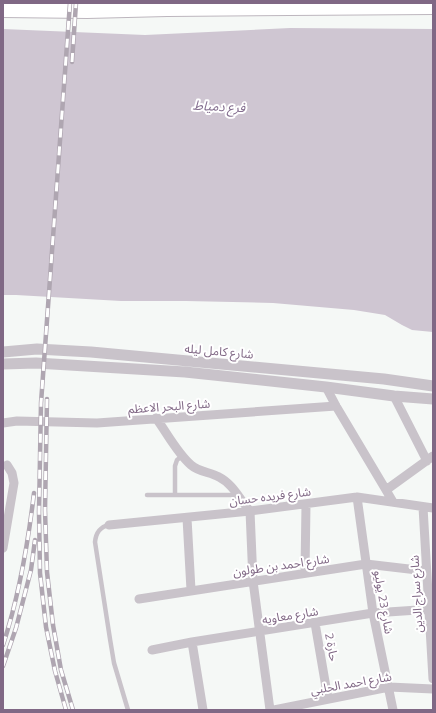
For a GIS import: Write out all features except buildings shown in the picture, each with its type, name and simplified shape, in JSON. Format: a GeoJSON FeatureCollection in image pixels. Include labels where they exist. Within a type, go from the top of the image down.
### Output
{"type":"FeatureCollection","features":[{"type":"Feature","properties":{"kind":"main road"},"geometry":{"type":"LineString","coordinates":[[167,9],[180,3]]}},
{"type":"Feature","properties":{"kind":"main road"},"geometry":{"type":"LineString","coordinates":[[3,10],[87,11],[433,6]]}},
{"type":"Feature","properties":{"kind":"street","name":"شارع كامل ليله"},"geometry":{"type":"LineString","coordinates":[[3,352],[37,349],[91,352],[384,379],[433,386]]}},
{"type":"Feature","properties":{"kind":"street","name":"شارع كامل ليله"},"geometry":{"type":"LineString","coordinates":[[3,364],[36,363],[185,372],[433,399]]}},
{"type":"Feature","properties":{"kind":"street"},"geometry":{"type":"LineString","coordinates":[[382,394],[381,386],[384,379]]}},
{"type":"Feature","properties":{"kind":"street"},"geometry":{"type":"LineString","coordinates":[[386,490],[430,458],[395,396],[399,389],[398,381]]}},
{"type":"Feature","properties":{"kind":"street"},"geometry":{"type":"LineString","coordinates":[[326,387],[393,502]]}},
{"type":"Feature","properties":{"kind":"street","name":"شارع البحر الاعظم"},"geometry":{"type":"LineString","coordinates":[[3,423],[17,421],[97,423],[336,406]]}},
{"type":"Feature","properties":{"kind":"street"},"geometry":{"type":"LineString","coordinates":[[156,418],[182,456],[192,466],[198,470],[218,476],[226,481],[250,511],[252,581],[270,710]]}},
{"type":"Feature","properties":{"kind":"street"},"geometry":{"type":"LineString","coordinates":[[3,548],[7,504],[14,483],[12,473],[7,465]]}},
{"type":"Feature","properties":{"kind":"street","name":"شارع فريده حسان"},"geometry":{"type":"LineString","coordinates":[[110,525],[250,511],[357,497],[433,508]]}},
{"type":"Feature","properties":{"kind":"street","name":"شارع 23 يوليو"},"geometry":{"type":"LineString","coordinates":[[357,497],[373,613],[393,710]]}},
{"type":"Feature","properties":{"kind":"street"},"geometry":{"type":"LineString","coordinates":[[305,573],[306,504]]}},
{"type":"Feature","properties":{"kind":"street","name":"شارع سراج الدين"},"geometry":{"type":"LineString","coordinates":[[423,507],[426,571],[431,609],[433,679]]}},
{"type":"Feature","properties":{"kind":"street"},"geometry":{"type":"LineString","coordinates":[[187,518],[190,590]]}},
{"type":"Feature","properties":{"kind":"street","name":"شارع احمد بن طولون"},"geometry":{"type":"LineString","coordinates":[[139,598],[366,564],[426,571]]}},
{"type":"Feature","properties":{"kind":"street","name":"شارع معاويه"},"geometry":{"type":"LineString","coordinates":[[152,650],[192,642],[373,613],[431,609]]}},
{"type":"Feature","properties":{"kind":"street","name":"حارة 2"},"geometry":{"type":"LineString","coordinates":[[315,623],[328,699]]}},
{"type":"Feature","properties":{"kind":"street"},"geometry":{"type":"LineString","coordinates":[[192,642],[203,710]]}},
{"type":"Feature","properties":{"kind":"street","name":"شارع احمد الحلبي"},"geometry":{"type":"LineString","coordinates":[[274,710],[389,687],[433,689]]}},
{"type":"Feature","properties":{"kind":"lane"},"geometry":{"type":"LineString","coordinates":[[175,495],[175,466],[177,460],[182,456]]}},
{"type":"Feature","properties":{"kind":"lane"},"geometry":{"type":"LineString","coordinates":[[147,495],[237,495]]}},
{"type":"Feature","properties":{"kind":"lane"},"geometry":{"type":"LineString","coordinates":[[110,525],[105,526],[97,532],[95,542],[114,663],[128,710]]}},
{"type":"Feature","properties":{"kind":"water","name":"فرع دمياط"},"geometry":{"type":"Polygon","coordinates":[[[290,28],[433,29],[433,332],[412,330],[385,315],[354,310],[273,303],[121,301],[3,295],[3,29],[145,35],[290,28]]]}},
{"type":"Feature","properties":{"kind":"railway"},"geometry":{"type":"LineString","coordinates":[[66,710],[55,671],[46,627],[40,573],[39,512],[41,403],[70,3]]}},
{"type":"Feature","properties":{"kind":"railway"},"geometry":{"type":"LineString","coordinates":[[72,62],[76,3]]}},
{"type":"Feature","properties":{"kind":"railway"},"geometry":{"type":"LineString","coordinates":[[47,399],[45,510],[47,572],[53,625],[61,670],[73,710]]}},
{"type":"Feature","properties":{"kind":"railway"},"geometry":{"type":"LineString","coordinates":[[3,645],[14,608],[22,570],[34,493]]}},
{"type":"Feature","properties":{"kind":"railway"},"geometry":{"type":"LineString","coordinates":[[3,666],[16,628],[31,570],[35,540]]}}]}
